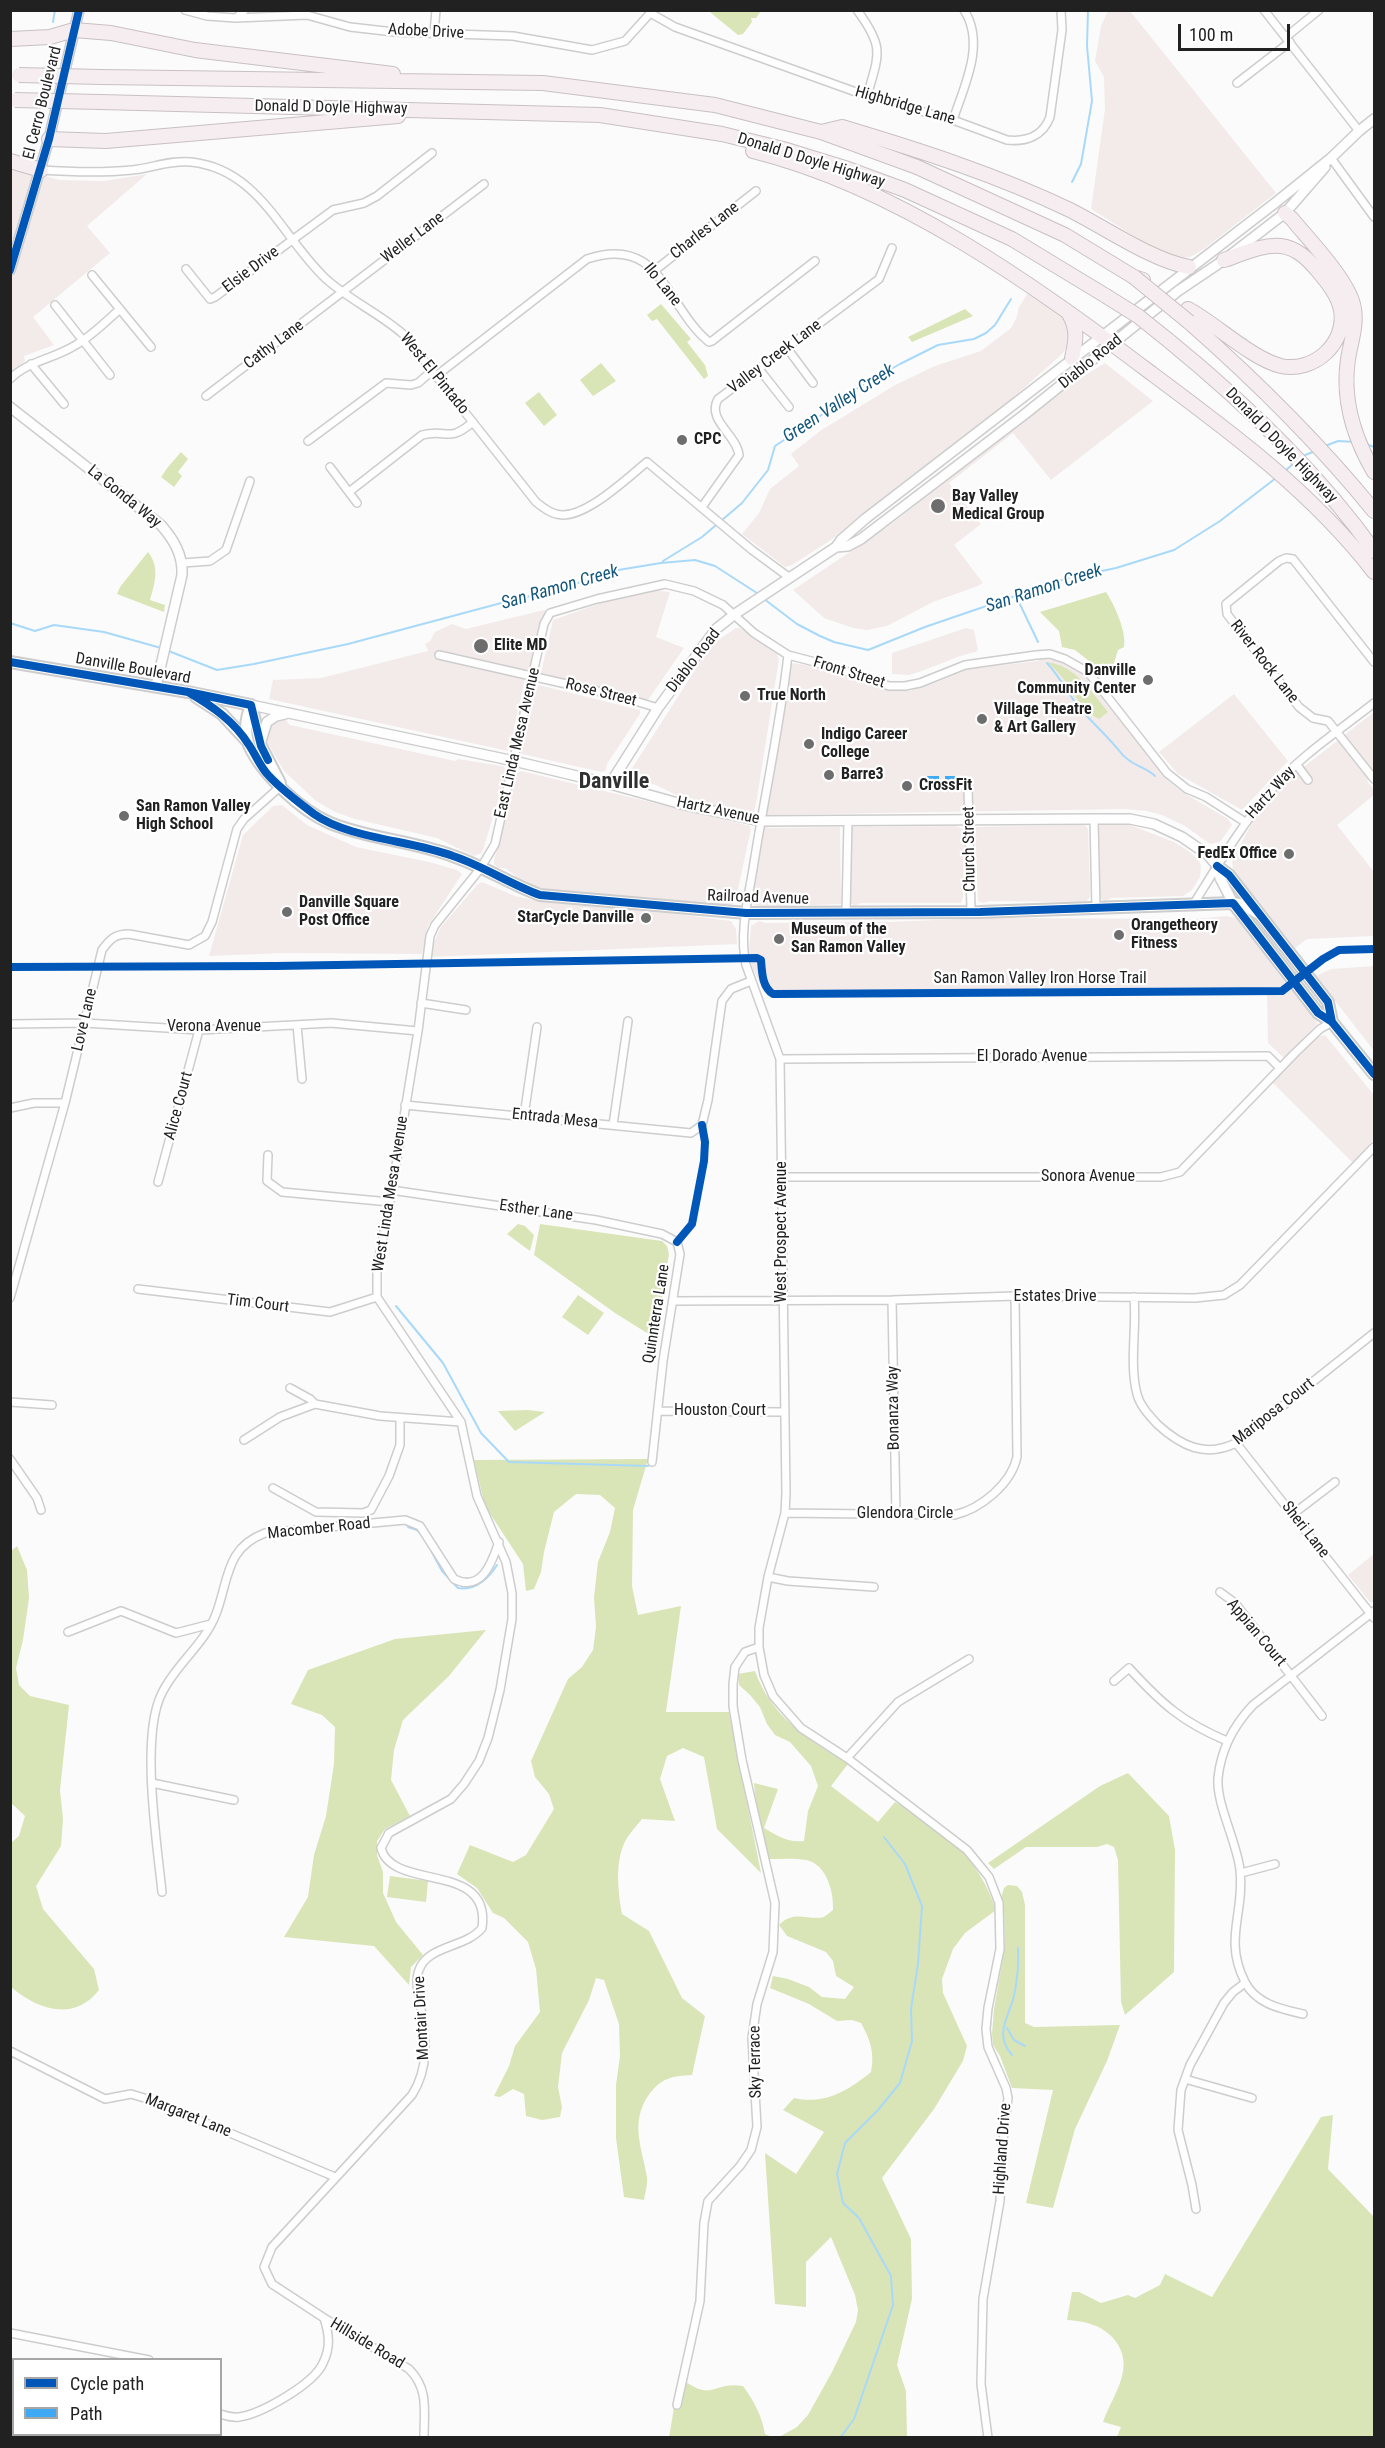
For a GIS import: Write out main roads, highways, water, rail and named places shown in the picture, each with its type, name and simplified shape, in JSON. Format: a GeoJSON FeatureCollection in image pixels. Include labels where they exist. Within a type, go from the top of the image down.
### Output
{"type":"FeatureCollection","features":[{"type":"Feature","properties":{"kind":"highway"},"geometry":{"type":"LineString","coordinates":[[10,39],[50,37],[74,30],[111,33],[206,51],[382,71],[422,80]]}},
{"type":"Feature","properties":{"kind":"highway","name":"Donald D Doyle Highway"},"geometry":{"type":"LineString","coordinates":[[15,75],[543,83],[715,105],[821,132],[917,167],[1024,214],[1140,279],[1189,316],[1285,410],[1351,482],[1374,511]]}},
{"type":"Feature","properties":{"kind":"highway","name":"Donald D Doyle Highway"},"geometry":{"type":"LineString","coordinates":[[13,100],[600,115],[722,135],[783,149],[848,169],[906,190],[1012,239],[1138,316],[1220,382],[1269,428],[1323,486],[1374,551]]}},
{"type":"Feature","properties":{"kind":"highway"},"geometry":{"type":"LineString","coordinates":[[49,139],[106,141],[386,118],[427,110]]}},
{"type":"Feature","properties":{"kind":"highway"},"geometry":{"type":"LineString","coordinates":[[821,132],[842,127],[966,166],[1070,210],[1168,262],[1189,267]]}},
{"type":"Feature","properties":{"kind":"highway"},"geometry":{"type":"LineString","coordinates":[[686,130],[714,142],[769,155],[800,166],[901,210],[976,250],[1102,334],[1254,452],[1307,496],[1374,572]]}},
{"type":"Feature","properties":{"kind":"highway"},"geometry":{"type":"LineString","coordinates":[[10,161],[41,170]]}},
{"type":"Feature","properties":{"kind":"highway"},"geometry":{"type":"LineString","coordinates":[[1285,213],[1341,281],[1353,304],[1354,331],[1346,377],[1348,408],[1360,444],[1374,472]]}},
{"type":"Feature","properties":{"kind":"highway"},"geometry":{"type":"LineString","coordinates":[[1189,316],[1262,358],[1284,366],[1305,365],[1315,361],[1331,348],[1341,329],[1340,307],[1333,290],[1304,255],[1285,246],[1274,245],[1224,260]]}},
{"type":"Feature","properties":{"kind":"highway"},"geometry":{"type":"LineString","coordinates":[[1068,312],[1076,326],[1076,344],[1072,358]]}},
{"type":"Feature","properties":{"kind":"main road","name":"Danville Boulevard"},"geometry":{"type":"LineString","coordinates":[[10,662],[156,686],[251,705]]}},
{"type":"Feature","properties":{"kind":"main road"},"geometry":{"type":"LineString","coordinates":[[188,692],[222,714],[249,744]]}},
{"type":"Feature","properties":{"kind":"main road","name":"Railroad Avenue"},"geometry":{"type":"LineString","coordinates":[[251,705],[246,717],[249,744],[267,774],[296,801],[329,823],[441,852],[516,887],[540,895],[746,913],[1096,909],[1233,903],[1244,905],[1257,912]]}},
{"type":"Feature","properties":{"kind":"main road","name":"Railroad Avenue"},"geometry":{"type":"LineString","coordinates":[[251,705],[261,746],[281,786]]}},
{"type":"Feature","properties":{"kind":"main road"},"geometry":{"type":"LineString","coordinates":[[1217,866],[1229,875],[1328,1002],[1332,1022]]}},
{"type":"Feature","properties":{"kind":"main road"},"geometry":{"type":"LineString","coordinates":[[1233,903],[1318,1013],[1332,1022],[1374,1074]]}},
{"type":"Feature","properties":{"kind":"waterway"},"geometry":{"type":"LineString","coordinates":[[53,22],[55,10]]}},
{"type":"Feature","properties":{"kind":"waterway","name":"Green Valley Creek"},"geometry":{"type":"LineString","coordinates":[[1072,182],[1081,164],[1092,101],[1087,46],[1088,10]]}},
{"type":"Feature","properties":{"kind":"waterway","name":"Green Valley Creek"},"geometry":{"type":"LineString","coordinates":[[663,561],[702,537],[742,503],[768,470],[775,446],[859,387],[900,364],[938,345],[974,339],[986,333],[995,325],[1011,299]]}},
{"type":"Feature","properties":{"kind":"waterway","name":"San Ramon Creek"},"geometry":{"type":"LineString","coordinates":[[1325,446],[1338,441],[1355,442]]}},
{"type":"Feature","properties":{"kind":"waterway","name":"San Ramon Creek"},"geometry":{"type":"LineString","coordinates":[[1366,444],[1374,447]]}},
{"type":"Feature","properties":{"kind":"waterway","name":"San Ramon Creek"},"geometry":{"type":"LineString","coordinates":[[1303,456],[1315,451]]}},
{"type":"Feature","properties":{"kind":"waterway","name":"San Ramon Creek"},"geometry":{"type":"LineString","coordinates":[[1285,471],[1294,463]]}},
{"type":"Feature","properties":{"kind":"waterway","name":"San Ramon Creek"},"geometry":{"type":"LineString","coordinates":[[764,599],[797,624],[820,636],[834,642],[868,650],[925,627],[1068,578],[1116,568],[1174,550],[1220,521],[1276,478]]}},
{"type":"Feature","properties":{"kind":"waterway","name":"San Ramon Creek"},"geometry":{"type":"LineString","coordinates":[[166,650],[217,670],[254,664],[348,644],[561,589],[612,571],[661,563],[695,560],[715,566],[760,595]]}},
{"type":"Feature","properties":{"kind":"waterway"},"geometry":{"type":"LineString","coordinates":[[1016,596],[1038,642]]}},
{"type":"Feature","properties":{"kind":"waterway","name":"San Ramon Creek"},"geometry":{"type":"LineString","coordinates":[[10,623],[35,631],[54,625],[104,632],[161,648]]}},
{"type":"Feature","properties":{"kind":"waterway"},"geometry":{"type":"LineString","coordinates":[[1047,663],[1077,705],[1125,757],[1155,776]]}},
{"type":"Feature","properties":{"kind":"waterway"},"geometry":{"type":"LineString","coordinates":[[396,1306],[443,1363],[481,1433],[509,1462],[648,1466]]}},
{"type":"Feature","properties":{"kind":"waterway"},"geometry":{"type":"LineString","coordinates":[[408,1527],[421,1534]]}},
{"type":"Feature","properties":{"kind":"waterway"},"geometry":{"type":"LineString","coordinates":[[426,1541],[442,1571],[458,1588],[476,1586],[490,1575],[497,1565]]}},
{"type":"Feature","properties":{"kind":"waterway"},"geometry":{"type":"LineString","coordinates":[[840,2438],[854,2419],[893,2305],[891,2276],[859,2218],[843,2203],[837,2174],[845,2143],[878,2110],[900,2083],[912,2041],[911,2009],[918,1964],[922,1906],[905,1864],[884,1837]]}},
{"type":"Feature","properties":{"kind":"waterway"},"geometry":{"type":"LineString","coordinates":[[1012,2055],[1003,2033],[1015,1990],[1018,1948]]}},
{"type":"Feature","properties":{"kind":"waterway"},"geometry":{"type":"LineString","coordinates":[[1007,2028],[1014,2040],[1025,2046]]}},
{"type":"Feature","properties":{"kind":"place","name":"CPC"},"geometry":{"type":"Point","coordinates":[682,440]}},
{"type":"Feature","properties":{"kind":"place","name":"Bay Valley Medical Group"},"geometry":{"type":"Point","coordinates":[938,506]}},
{"type":"Feature","properties":{"kind":"place","name":"Elite MD"},"geometry":{"type":"Point","coordinates":[481,646]}},
{"type":"Feature","properties":{"kind":"place","name":"Danville Community Center"},"geometry":{"type":"Point","coordinates":[1148,680]}},
{"type":"Feature","properties":{"kind":"place","name":"True North"},"geometry":{"type":"Point","coordinates":[745,696]}},
{"type":"Feature","properties":{"kind":"place","name":"Village Theatre & Art Gallery"},"geometry":{"type":"Point","coordinates":[982,719]}},
{"type":"Feature","properties":{"kind":"place","name":"Indigo Career College"},"geometry":{"type":"Point","coordinates":[809,744]}},
{"type":"Feature","properties":{"kind":"place","name":"Barre3"},"geometry":{"type":"Point","coordinates":[829,775]}},
{"type":"Feature","properties":{"kind":"place","name":"CrossFit"},"geometry":{"type":"Point","coordinates":[907,786]}},
{"type":"Feature","properties":{"kind":"place","name":"San Ramon Valley High School"},"geometry":{"type":"Point","coordinates":[124,816]}},
{"type":"Feature","properties":{"kind":"place","name":"FedEx Office"},"geometry":{"type":"Point","coordinates":[1289,854]}},
{"type":"Feature","properties":{"kind":"place","name":"Danville Square Post Office"},"geometry":{"type":"Point","coordinates":[287,912]}},
{"type":"Feature","properties":{"kind":"place","name":"StarCycle Danville"},"geometry":{"type":"Point","coordinates":[646,918]}},
{"type":"Feature","properties":{"kind":"place","name":"Orangetheory Fitness"},"geometry":{"type":"Point","coordinates":[1119,935]}},
{"type":"Feature","properties":{"kind":"place","name":"Museum of the San Ramon Valley"},"geometry":{"type":"Point","coordinates":[779,939]}},
{"type":"Feature","properties":{"kind":"district","name":"Danville"},"geometry":{"type":"Point","coordinates":[614,782]}}]}
